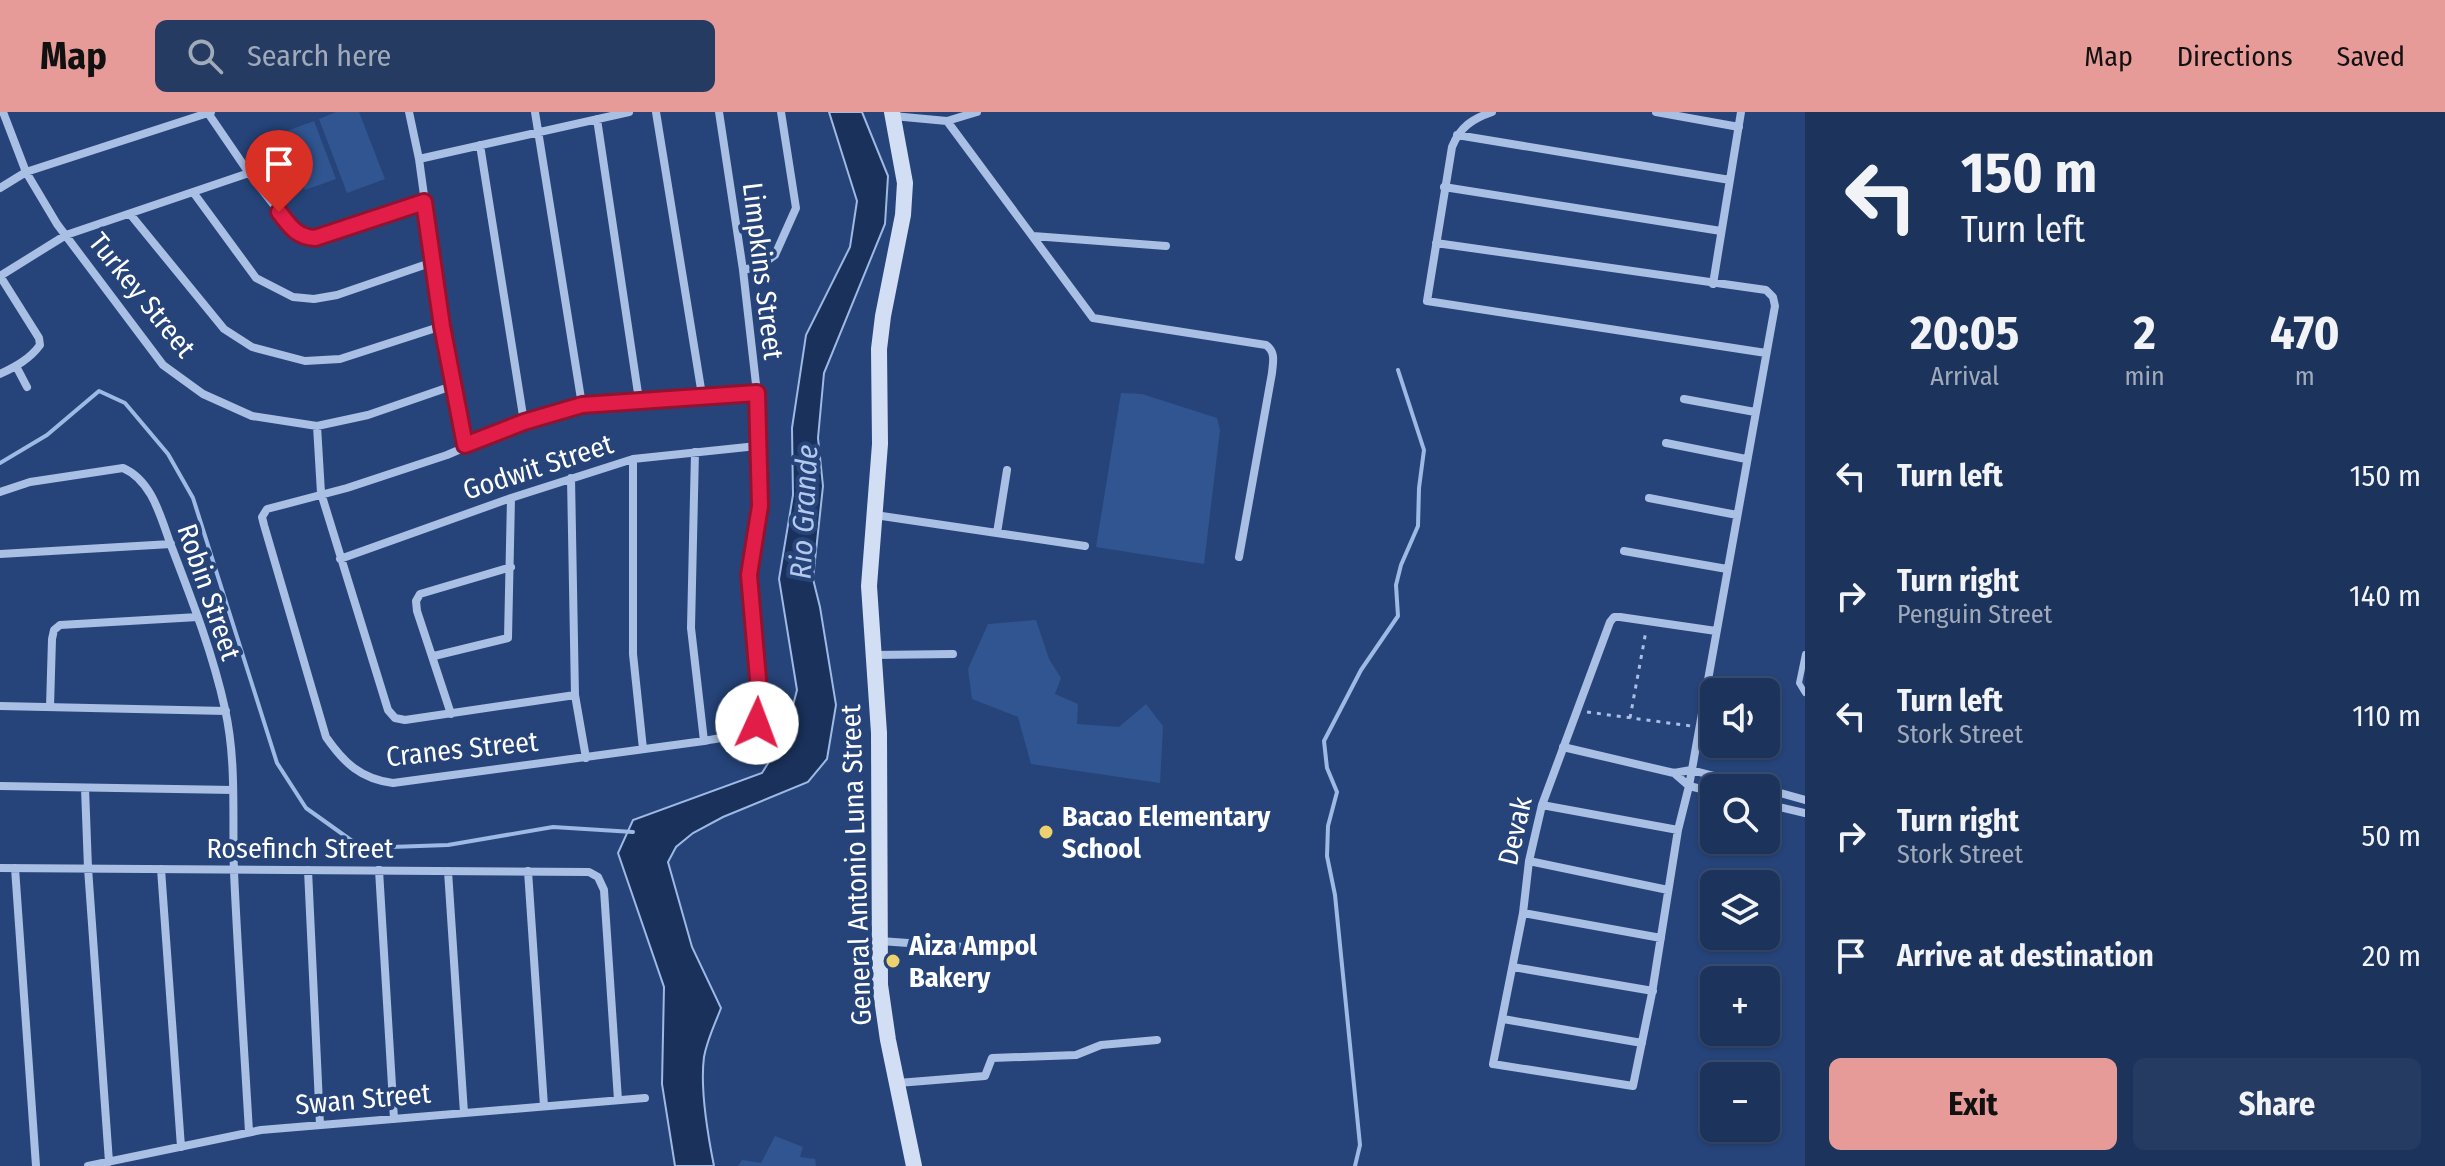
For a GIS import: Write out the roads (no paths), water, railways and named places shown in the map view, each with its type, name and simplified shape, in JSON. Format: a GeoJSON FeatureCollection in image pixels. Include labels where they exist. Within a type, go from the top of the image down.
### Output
{"type":"FeatureCollection","features":[{"type":"Feature","properties":{"kind":"main road","name":"General Antonio Luna Street"},"geometry":{"type":"LineString","coordinates":[[892,114],[905,183],[903,215],[879,349],[880,444],[869,586],[879,733],[880,985],[914,1166]]}},
{"type":"Feature","properties":{"kind":"street","name":"Turkey Street"},"geometry":{"type":"LineString","coordinates":[[4,112],[26,172],[66,235],[163,365],[203,394],[252,416],[317,426],[368,415],[452,386]]}},
{"type":"Feature","properties":{"kind":"street"},"geometry":{"type":"LineString","coordinates":[[0,188],[26,172],[210,112],[249,173],[294,231],[304,237],[315,238],[424,202]]}},
{"type":"Feature","properties":{"kind":"street"},"geometry":{"type":"LineString","coordinates":[[409,112],[419,159],[452,386],[465,445]]}},
{"type":"Feature","properties":{"kind":"street"},"geometry":{"type":"LineString","coordinates":[[535,112],[582,405]]}},
{"type":"Feature","properties":{"kind":"street"},"geometry":{"type":"LineString","coordinates":[[419,159],[629,112]]}},
{"type":"Feature","properties":{"kind":"street"},"geometry":{"type":"LineString","coordinates":[[656,112],[702,395]]}},
{"type":"Feature","properties":{"kind":"street","name":"Limpkins Street"},"geometry":{"type":"LineString","coordinates":[[719,112],[743,270],[757,393],[760,506],[749,575],[760,702],[757,723]]}},
{"type":"Feature","properties":{"kind":"street"},"geometry":{"type":"LineString","coordinates":[[743,270],[760,266],[775,255],[796,208],[781,112]]}},
{"type":"Feature","properties":{"kind":"street"},"geometry":{"type":"LineString","coordinates":[[892,114],[947,121],[977,112]]}},
{"type":"Feature","properties":{"kind":"street"},"geometry":{"type":"LineString","coordinates":[[1492,112],[1472,120],[1457,135],[1444,187],[1427,301],[1766,353]]}},
{"type":"Feature","properties":{"kind":"street"},"geometry":{"type":"LineString","coordinates":[[1656,112],[1739,127]]}},
{"type":"Feature","properties":{"kind":"street"},"geometry":{"type":"LineString","coordinates":[[1713,284],[1741,112]]}},
{"type":"Feature","properties":{"kind":"street"},"geometry":{"type":"LineString","coordinates":[[597,119],[639,400]]}},
{"type":"Feature","properties":{"kind":"street"},"geometry":{"type":"LineString","coordinates":[[947,121],[1093,318],[1266,345],[1272,349],[1272,373],[1239,557]]}},
{"type":"Feature","properties":{"kind":"street"},"geometry":{"type":"LineString","coordinates":[[1457,135],[1730,180]]}},
{"type":"Feature","properties":{"kind":"street"},"geometry":{"type":"LineString","coordinates":[[480,145],[524,422]]}},
{"type":"Feature","properties":{"kind":"street"},"geometry":{"type":"LineString","coordinates":[[0,374],[16,366],[40,345],[39,338],[0,276],[66,235],[249,173]]}},
{"type":"Feature","properties":{"kind":"street"},"geometry":{"type":"LineString","coordinates":[[1444,187],[1721,231]]}},
{"type":"Feature","properties":{"kind":"street"},"geometry":{"type":"LineString","coordinates":[[193,192],[256,278],[293,297],[314,299],[337,295],[433,262]]}},
{"type":"Feature","properties":{"kind":"street"},"geometry":{"type":"LineString","coordinates":[[130,214],[224,329],[252,347],[305,361],[340,359],[442,326]]}},
{"type":"Feature","properties":{"kind":"street"},"geometry":{"type":"LineString","coordinates":[[1033,236],[1166,246]]}},
{"type":"Feature","properties":{"kind":"street"},"geometry":{"type":"LineString","coordinates":[[1436,243],[1766,290],[1773,297],[1775,306],[1642,1043],[1503,1019]]}},
{"type":"Feature","properties":{"kind":"street"},"geometry":{"type":"LineString","coordinates":[[16,366],[27,387]]}},
{"type":"Feature","properties":{"kind":"street"},"geometry":{"type":"LineString","coordinates":[[321,493],[347,488],[447,455],[524,422],[582,405],[757,393]]}},
{"type":"Feature","properties":{"kind":"street"},"geometry":{"type":"LineString","coordinates":[[1684,399],[1755,412]]}},
{"type":"Feature","properties":{"kind":"street"},"geometry":{"type":"LineString","coordinates":[[317,426],[321,493],[388,710],[395,718],[405,720],[575,695]]}},
{"type":"Feature","properties":{"kind":"street"},"geometry":{"type":"LineString","coordinates":[[1666,443],[1746,459]]}},
{"type":"Feature","properties":{"kind":"street","name":"Godwit Street"},"geometry":{"type":"LineString","coordinates":[[340,559],[511,498],[633,459],[757,446]]}},
{"type":"Feature","properties":{"kind":"street"},"geometry":{"type":"LineString","coordinates":[[695,452],[691,628],[704,741]]}},
{"type":"Feature","properties":{"kind":"street"},"geometry":{"type":"LineString","coordinates":[[633,459],[633,654],[643,749]]}},
{"type":"Feature","properties":{"kind":"street","name":"Robin Street"},"geometry":{"type":"LineString","coordinates":[[0,492],[30,482],[123,468],[137,474],[148,488],[171,544],[198,617],[226,711],[233,790],[234,869],[249,1132]]}},
{"type":"Feature","properties":{"kind":"street"},"geometry":{"type":"LineString","coordinates":[[997,533],[1007,470]]}},
{"type":"Feature","properties":{"kind":"street"},"geometry":{"type":"LineString","coordinates":[[571,478],[575,695],[586,758]]}},
{"type":"Feature","properties":{"kind":"street","name":"Cranes Street"},"geometry":{"type":"LineString","coordinates":[[321,493],[267,509],[262,517],[326,737],[338,755],[372,780],[393,783],[704,741],[739,734],[757,723]]}},
{"type":"Feature","properties":{"kind":"street"},"geometry":{"type":"LineString","coordinates":[[434,656],[508,638],[511,498]]}},
{"type":"Feature","properties":{"kind":"street"},"geometry":{"type":"LineString","coordinates":[[1649,498],[1737,515]]}},
{"type":"Feature","properties":{"kind":"street"},"geometry":{"type":"LineString","coordinates":[[875,515],[1085,546]]}},
{"type":"Feature","properties":{"kind":"street"},"geometry":{"type":"LineString","coordinates":[[0,554],[171,544]]}},
{"type":"Feature","properties":{"kind":"street"},"geometry":{"type":"LineString","coordinates":[[1624,551],[1727,569]]}},
{"type":"Feature","properties":{"kind":"street"},"geometry":{"type":"LineString","coordinates":[[451,714],[416,601],[420,594],[511,567]]}},
{"type":"Feature","properties":{"kind":"street"},"geometry":{"type":"LineString","coordinates":[[50,707],[52,639],[54,630],[60,625],[198,617]]}},
{"type":"Feature","properties":{"kind":"street","name":"Devak"},"geometry":{"type":"LineString","coordinates":[[1642,1043],[1633,1086],[1493,1064],[1542,805],[1614,617],[1716,631]]}},
{"type":"Feature","properties":{"kind":"street"},"geometry":{"type":"LineString","coordinates":[[874,655],[953,654]]}},
{"type":"Feature","properties":{"kind":"street"},"geometry":{"type":"LineString","coordinates":[[0,706],[226,711]]}},
{"type":"Feature","properties":{"kind":"street"},"geometry":{"type":"LineString","coordinates":[[1563,747],[1674,773],[1691,770],[1706,774]]}},
{"type":"Feature","properties":{"kind":"street"},"geometry":{"type":"LineString","coordinates":[[1674,773],[1689,786],[1700,789]]}},
{"type":"Feature","properties":{"kind":"street"},"geometry":{"type":"LineString","coordinates":[[0,786],[233,790]]}},
{"type":"Feature","properties":{"kind":"street"},"geometry":{"type":"LineString","coordinates":[[85,788],[109,1162]]}},
{"type":"Feature","properties":{"kind":"street"},"geometry":{"type":"LineString","coordinates":[[1780,793],[1805,800]]}},
{"type":"Feature","properties":{"kind":"street"},"geometry":{"type":"LineString","coordinates":[[1542,805],[1678,830]]}},
{"type":"Feature","properties":{"kind":"street"},"geometry":{"type":"LineString","coordinates":[[1780,807],[1805,813]]}},
{"type":"Feature","properties":{"kind":"street"},"geometry":{"type":"LineString","coordinates":[[1529,861],[1668,890]]}},
{"type":"Feature","properties":{"kind":"street","name":"Rosefinch Street"},"geometry":{"type":"LineString","coordinates":[[0,868],[580,870],[598,877],[604,890],[618,1100]]}},
{"type":"Feature","properties":{"kind":"street"},"geometry":{"type":"LineString","coordinates":[[15,868],[36,1166]]}},
{"type":"Feature","properties":{"kind":"street"},"geometry":{"type":"LineString","coordinates":[[161,869],[181,1147]]}},
{"type":"Feature","properties":{"kind":"street"},"geometry":{"type":"LineString","coordinates":[[308,870],[320,1125]]}},
{"type":"Feature","properties":{"kind":"street"},"geometry":{"type":"LineString","coordinates":[[379,870],[394,1119]]}},
{"type":"Feature","properties":{"kind":"street"},"geometry":{"type":"LineString","coordinates":[[448,871],[464,1113]]}},
{"type":"Feature","properties":{"kind":"street"},"geometry":{"type":"LineString","coordinates":[[528,871],[544,1106]]}},
{"type":"Feature","properties":{"kind":"street"},"geometry":{"type":"LineString","coordinates":[[1523,913],[1661,938]]}},
{"type":"Feature","properties":{"kind":"street"},"geometry":{"type":"LineString","coordinates":[[880,941],[1007,950]]}},
{"type":"Feature","properties":{"kind":"street"},"geometry":{"type":"LineString","coordinates":[[1513,967],[1653,991]]}},
{"type":"Feature","properties":{"kind":"street"},"geometry":{"type":"LineString","coordinates":[[897,1083],[985,1076],[992,1058],[1076,1055],[1101,1045],[1157,1040]]}},
{"type":"Feature","properties":{"kind":"street","name":"Swan Street"},"geometry":{"type":"LineString","coordinates":[[88,1166],[249,1132],[645,1098]]}},
{"type":"Feature","properties":{"kind":"lane"},"geometry":{"type":"LineString","coordinates":[[1805,654],[1799,683],[1805,693]]}},
{"type":"Feature","properties":{"kind":"water","name":"Rio Grande"},"geometry":{"type":"Polygon","coordinates":[[[829,112],[862,112],[888,176],[885,224],[824,373],[818,438],[823,486],[813,579],[836,705],[827,759],[808,782],[723,817],[693,833],[676,847],[668,862],[692,947],[721,1008],[707,1044],[703,1069],[705,1112],[714,1166],[675,1166],[662,1084],[664,987],[618,853],[633,820],[762,773],[785,736],[797,690],[779,579],[793,495],[792,428],[806,335],[850,247],[857,201],[829,112]]]}},
{"type":"Feature","properties":{"kind":"waterway"},"geometry":{"type":"LineString","coordinates":[[1355,1166],[1360,1145],[1335,895],[1327,856],[1328,826],[1337,792],[1327,768],[1324,741],[1361,670],[1398,616],[1396,585],[1418,526],[1424,450],[1398,370]]}},
{"type":"Feature","properties":{"kind":"waterway"},"geometry":{"type":"LineString","coordinates":[[0,463],[47,435],[99,391],[125,403],[168,454],[193,498],[277,763],[306,808],[362,848],[448,845],[553,827],[633,832]]}},
{"type":"Feature","properties":{"kind":"place","name":"Bacao Elementary School"},"geometry":{"type":"Point","coordinates":[1046,832]}},
{"type":"Feature","properties":{"kind":"place","name":"Aiza Ampol Bakery"},"geometry":{"type":"Point","coordinates":[893,961]}}]}
